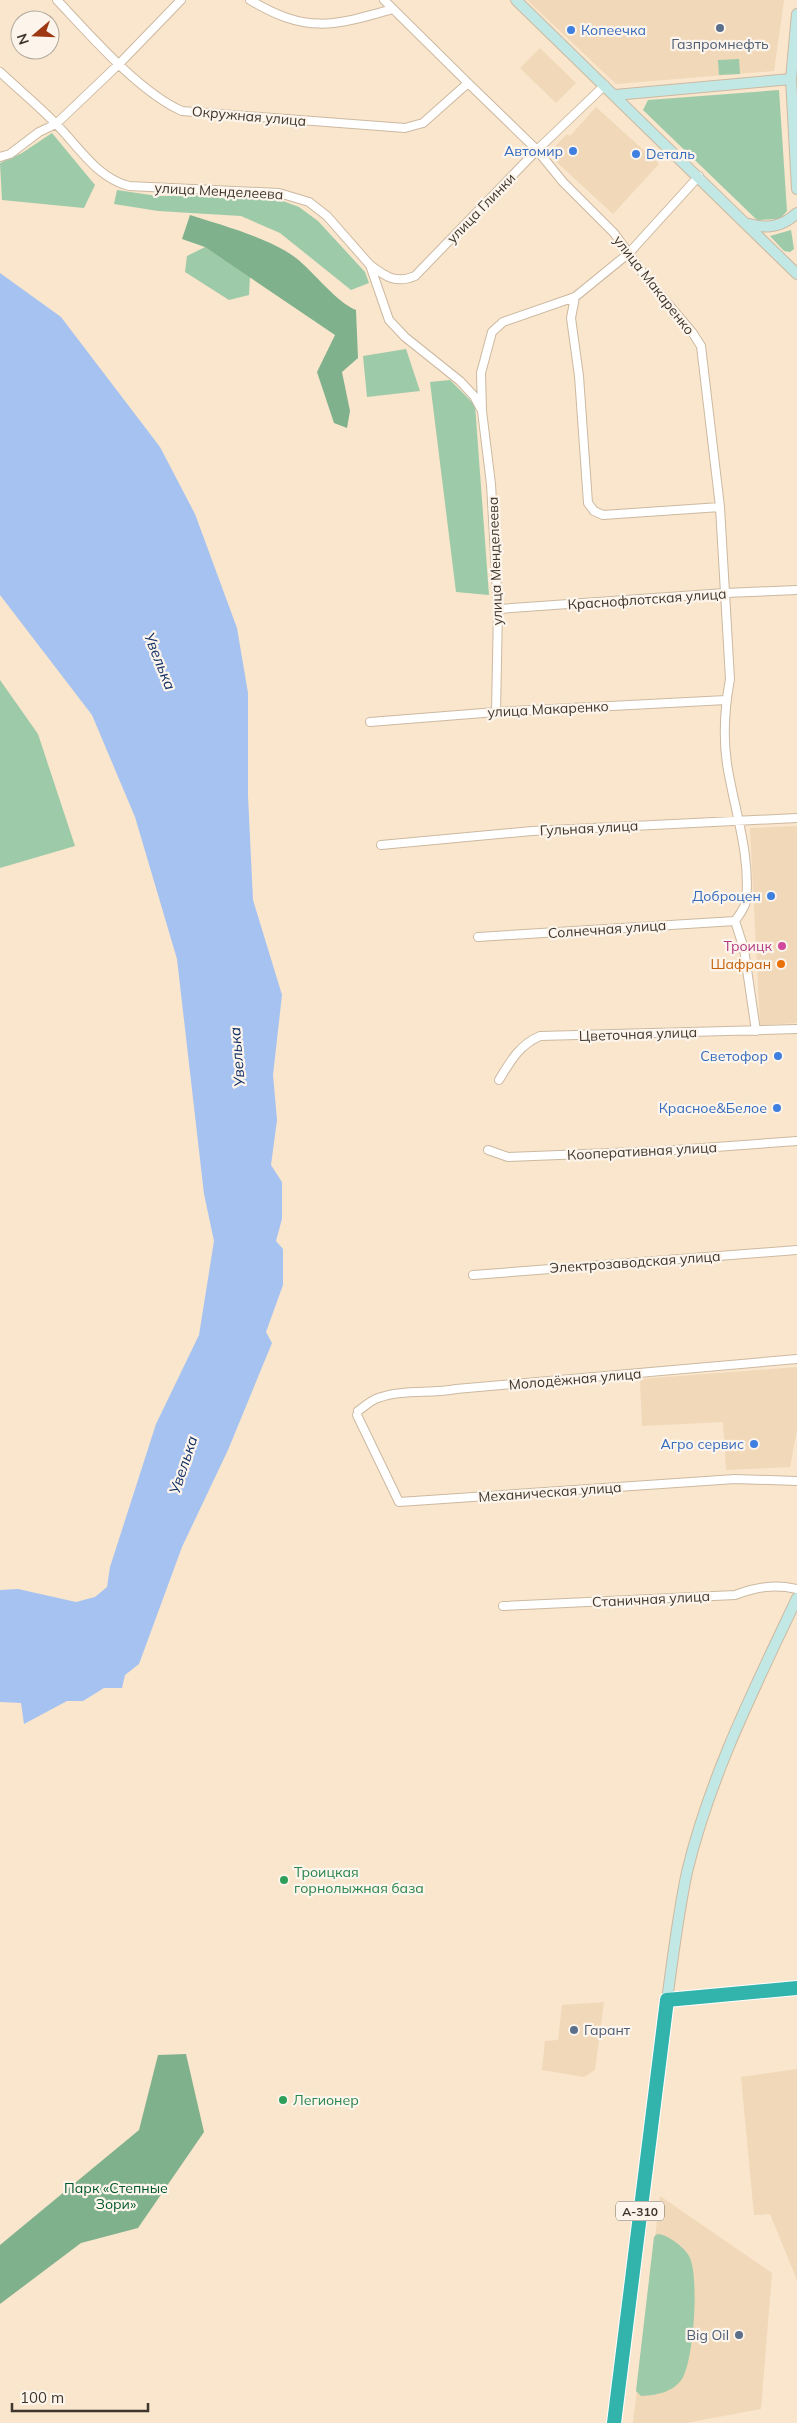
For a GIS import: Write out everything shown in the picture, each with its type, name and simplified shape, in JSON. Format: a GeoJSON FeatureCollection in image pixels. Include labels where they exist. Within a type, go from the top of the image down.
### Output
{"type":"FeatureCollection","features":[{"type":"Feature","properties":{"kind":"highway"},"geometry":{"type":"LineString","coordinates":[[667,2000],[797,1988]]}},
{"type":"Feature","properties":{"kind":"highway","name":"А-310"},"geometry":{"type":"LineString","coordinates":[[614,2423],[667,2000]]}},
{"type":"Feature","properties":{"kind":"street","name":"Окружная улица"},"geometry":{"type":"LineString","coordinates":[[57,0],[120,63],[164,103],[182,110],[405,128],[422,123],[468,83]]}},
{"type":"Feature","properties":{"kind":"street"},"geometry":{"type":"LineString","coordinates":[[0,157],[10,154],[39,132],[56,124],[120,63],[181,0]]}},
{"type":"Feature","properties":{"kind":"street"},"geometry":{"type":"LineString","coordinates":[[250,0],[306,24],[336,24],[393,9]]}},
{"type":"Feature","properties":{"kind":"street"},"geometry":{"type":"LineString","coordinates":[[384,0],[537,150]]}},
{"type":"Feature","properties":{"kind":"street"},"geometry":{"type":"LineString","coordinates":[[516,0],[699,176],[797,274]]}},
{"type":"Feature","properties":{"kind":"street"},"geometry":{"type":"LineString","coordinates":[[797,14],[791,79],[797,189]]}},
{"type":"Feature","properties":{"kind":"street","name":"улица Менделеева"},"geometry":{"type":"LineString","coordinates":[[0,72],[56,124],[103,175],[114,182],[129,186],[279,192],[309,202],[327,216],[370,265],[390,320],[405,337],[460,381],[474,396],[482,411]]}},
{"type":"Feature","properties":{"kind":"street"},"geometry":{"type":"LineString","coordinates":[[615,95],[791,79]]}},
{"type":"Feature","properties":{"kind":"street","name":"улица Глинки"},"geometry":{"type":"LineString","coordinates":[[370,265],[393,280],[404,280],[415,276],[537,150],[605,85]]}},
{"type":"Feature","properties":{"kind":"street","name":"улица Макаренко"},"geometry":{"type":"LineString","coordinates":[[537,150],[563,182],[614,233],[647,279],[692,332],[700,346],[720,507],[730,679],[726,700],[727,762],[743,837],[746,902],[736,921]]}},
{"type":"Feature","properties":{"kind":"street"},"geometry":{"type":"LineString","coordinates":[[699,176],[629,252],[575,297],[571,318],[579,376],[588,503],[594,511],[603,514],[720,507]]}},
{"type":"Feature","properties":{"kind":"street"},"geometry":{"type":"LineString","coordinates":[[748,224],[760,227],[781,225],[797,213]]}},
{"type":"Feature","properties":{"kind":"street","name":"улица Менделеева"},"geometry":{"type":"LineString","coordinates":[[496,712],[498,609],[491,484],[482,411],[481,373],[492,332],[503,322],[575,297]]}},
{"type":"Feature","properties":{"kind":"street","name":"Краснофлотская улица"},"geometry":{"type":"LineString","coordinates":[[498,609],[725,593],[797,590]]}},
{"type":"Feature","properties":{"kind":"street","name":"улица Макаренко"},"geometry":{"type":"LineString","coordinates":[[370,722],[496,712],[726,700]]}},
{"type":"Feature","properties":{"kind":"street","name":"Гульная улица"},"geometry":{"type":"LineString","coordinates":[[380,845],[532,831],[797,818]]}},
{"type":"Feature","properties":{"kind":"street"},"geometry":{"type":"LineString","coordinates":[[736,921],[744,949],[756,1031]]}},
{"type":"Feature","properties":{"kind":"street","name":"Солнечная улица"},"geometry":{"type":"LineString","coordinates":[[478,937],[736,921]]}},
{"type":"Feature","properties":{"kind":"street","name":"Цветочная улица"},"geometry":{"type":"LineString","coordinates":[[499,1080],[513,1057],[522,1047],[527,1042],[540,1036],[797,1029]]}},
{"type":"Feature","properties":{"kind":"street","name":"Кооперативная улица"},"geometry":{"type":"LineString","coordinates":[[488,1150],[508,1157],[661,1152],[797,1141]]}},
{"type":"Feature","properties":{"kind":"street","name":"Электрозаводская улица"},"geometry":{"type":"LineString","coordinates":[[473,1275],[797,1250]]}},
{"type":"Feature","properties":{"kind":"street","name":"Молодёжная улица"},"geometry":{"type":"LineString","coordinates":[[358,1413],[376,1398],[397,1393],[441,1392],[456,1388],[797,1359]]}},
{"type":"Feature","properties":{"kind":"street","name":"Механическая улица"},"geometry":{"type":"LineString","coordinates":[[358,1413],[399,1502],[735,1479],[797,1481]]}},
{"type":"Feature","properties":{"kind":"street","name":"Станичная улица"},"geometry":{"type":"LineString","coordinates":[[503,1606],[735,1595],[760,1586],[780,1585],[797,1589]]}},
{"type":"Feature","properties":{"kind":"street"},"geometry":{"type":"LineString","coordinates":[[667,2000],[688,1872],[718,1772],[749,1700],[797,1598]]}},
{"type":"Feature","properties":{"kind":"shaded area"},"geometry":{"type":"Polygon","coordinates":[[[527,0],[784,0],[774,71],[616,84],[527,0]]]}},
{"type":"Feature","properties":{"kind":"shaded area"},"geometry":{"type":"Polygon","coordinates":[[[540,48],[576,83],[556,103],[520,68],[540,48]]]}},
{"type":"Feature","properties":{"kind":"shaded area"},"geometry":{"type":"Polygon","coordinates":[[[596,107],[659,164],[613,214],[548,154],[567,134],[570,136],[596,107]]]}},
{"type":"Feature","properties":{"kind":"shaded area"},"geometry":{"type":"Polygon","coordinates":[[[797,826],[797,1023],[760,1025],[750,828],[797,826]]]}},
{"type":"Feature","properties":{"kind":"shaded area"},"geometry":{"type":"Polygon","coordinates":[[[797,1367],[797,1430],[790,1467],[726,1470],[723,1422],[642,1426],[640,1379],[797,1367]]]}},
{"type":"Feature","properties":{"kind":"shaded area"},"geometry":{"type":"Polygon","coordinates":[[[604,2002],[595,2070],[584,2077],[542,2070],[545,2041],[558,2040],[562,2005],[604,2002]]]}},
{"type":"Feature","properties":{"kind":"shaded area"},"geometry":{"type":"Polygon","coordinates":[[[797,2069],[797,2280],[770,2214],[754,2215],[741,2077],[797,2069]]]}},
{"type":"Feature","properties":{"kind":"shaded area"},"geometry":{"type":"Polygon","coordinates":[[[660,2196],[772,2273],[761,2409],[686,2423],[633,2423],[660,2196]]]}},
{"type":"Feature","properties":{"kind":"green space"},"geometry":{"type":"Polygon","coordinates":[[[739,59],[740,74],[719,75],[718,60],[739,59]]]}},
{"type":"Feature","properties":{"kind":"green space"},"geometry":{"type":"Polygon","coordinates":[[[779,90],[787,211],[780,219],[757,220],[643,110],[648,100],[779,90]]]}},
{"type":"Feature","properties":{"kind":"green space"},"geometry":{"type":"Polygon","coordinates":[[[52,133],[95,185],[84,208],[2,200],[0,163],[22,153],[52,133]]]}},
{"type":"Feature","properties":{"kind":"green space"},"geometry":{"type":"Polygon","coordinates":[[[117,190],[157,196],[251,195],[272,197],[299,207],[318,221],[365,272],[369,283],[351,290],[280,233],[241,216],[158,211],[114,204],[117,190]]]}},
{"type":"Feature","properties":{"kind":"green space"},"geometry":{"type":"Polygon","coordinates":[[[190,215],[273,244],[296,258],[333,294],[356,310],[358,358],[342,372],[350,411],[347,428],[334,423],[317,372],[335,335],[205,247],[182,239],[190,215]]]}},
{"type":"Feature","properties":{"kind":"green space"},"geometry":{"type":"Polygon","coordinates":[[[791,230],[794,249],[790,252],[784,251],[770,236],[791,230]]]}},
{"type":"Feature","properties":{"kind":"green space"},"geometry":{"type":"Polygon","coordinates":[[[205,247],[250,276],[249,295],[229,300],[185,272],[187,256],[205,247]]]}},
{"type":"Feature","properties":{"kind":"green space"},"geometry":{"type":"Polygon","coordinates":[[[406,349],[420,391],[367,397],[363,356],[406,349]]]}},
{"type":"Feature","properties":{"kind":"green space"},"geometry":{"type":"Polygon","coordinates":[[[450,380],[475,405],[489,595],[456,592],[430,382],[450,380]]]}},
{"type":"Feature","properties":{"kind":"green space"},"geometry":{"type":"Polygon","coordinates":[[[0,680],[38,734],[75,846],[0,868],[0,680]]]}},
{"type":"Feature","properties":{"kind":"green space","name":"Парк «Степные Зори»"},"geometry":{"type":"Polygon","coordinates":[[[186,2054],[204,2132],[138,2228],[81,2243],[0,2304],[0,2245],[139,2130],[158,2055],[186,2054]]]}},
{"type":"Feature","properties":{"kind":"green space"},"geometry":{"type":"Polygon","coordinates":[[[657,2234],[666,2236],[676,2242],[685,2250],[690,2258],[694,2283],[694,2319],[690,2355],[682,2379],[669,2390],[641,2396],[636,2391],[654,2237],[657,2234]]]}},
{"type":"Feature","properties":{"kind":"water","name":"Увелька"},"geometry":{"type":"Polygon","coordinates":[[[0,273],[61,317],[160,447],[195,514],[237,628],[248,693],[248,796],[253,900],[282,995],[273,1075],[277,1120],[271,1165],[282,1182],[282,1219],[276,1241],[283,1249],[283,1285],[266,1332],[272,1343],[228,1450],[182,1547],[139,1664],[125,1675],[122,1688],[104,1688],[83,1701],[67,1701],[24,1724],[21,1703],[0,1702],[0,1590],[18,1589],[76,1602],[95,1597],[107,1587],[110,1567],[156,1424],[199,1335],[214,1241],[204,1194],[177,959],[135,817],[92,715],[0,595],[0,273]]]}},
{"type":"Feature","properties":{"kind":"place","name":"Газпромнефть"},"geometry":{"type":"Point","coordinates":[720,28]}},
{"type":"Feature","properties":{"kind":"place","name":"Копеечка"},"geometry":{"type":"Point","coordinates":[571,30]}},
{"type":"Feature","properties":{"kind":"place","name":"Автомир"},"geometry":{"type":"Point","coordinates":[573,151]}},
{"type":"Feature","properties":{"kind":"place","name":"Dеталь"},"geometry":{"type":"Point","coordinates":[636,154]}},
{"type":"Feature","properties":{"kind":"place","name":"Доброцен"},"geometry":{"type":"Point","coordinates":[771,896]}},
{"type":"Feature","properties":{"kind":"place","name":"Троицк"},"geometry":{"type":"Point","coordinates":[782,946]}},
{"type":"Feature","properties":{"kind":"place","name":"Шафран"},"geometry":{"type":"Point","coordinates":[781,964]}},
{"type":"Feature","properties":{"kind":"place","name":"Светофор"},"geometry":{"type":"Point","coordinates":[778,1056]}},
{"type":"Feature","properties":{"kind":"place","name":"Красное&Белое"},"geometry":{"type":"Point","coordinates":[777,1108]}},
{"type":"Feature","properties":{"kind":"place","name":"Агро сервис"},"geometry":{"type":"Point","coordinates":[754,1444]}},
{"type":"Feature","properties":{"kind":"place","name":"Троицкая горнолыжная база"},"geometry":{"type":"Point","coordinates":[284,1880]}},
{"type":"Feature","properties":{"kind":"place","name":"Гарант"},"geometry":{"type":"Point","coordinates":[574,2030]}},
{"type":"Feature","properties":{"kind":"place","name":"Легионер"},"geometry":{"type":"Point","coordinates":[283,2100]}},
{"type":"Feature","properties":{"kind":"place","name":"Big Oil"},"geometry":{"type":"Point","coordinates":[739,2335]}}]}
